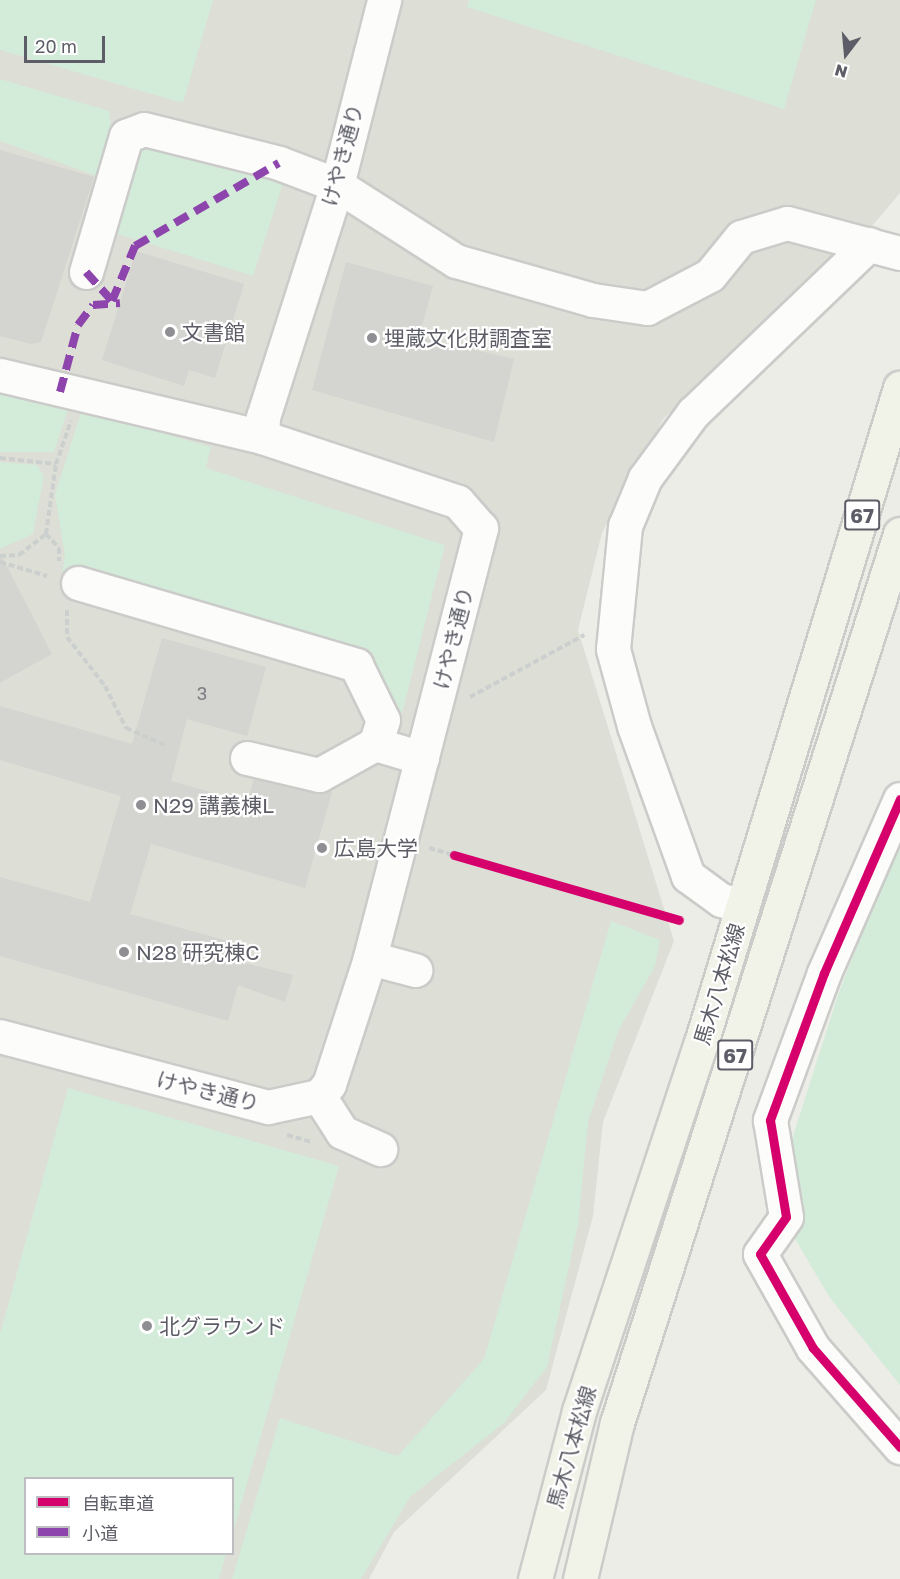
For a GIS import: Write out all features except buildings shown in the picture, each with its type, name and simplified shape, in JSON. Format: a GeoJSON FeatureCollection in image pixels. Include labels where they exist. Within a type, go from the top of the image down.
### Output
{"type":"FeatureCollection","features":[{"type":"Feature","properties":{"kind":"main road","name":"馬木八本松線"},"geometry":{"type":"LineString","coordinates":[[535,1579],[579,1411],[742,906],[900,388]]}},
{"type":"Feature","properties":{"kind":"main road","name":"馬木八本松線"},"geometry":{"type":"LineString","coordinates":[[580,1579],[617,1423],[900,534]]}},
{"type":"Feature","properties":{"kind":"street","name":"けやき通り"},"geometry":{"type":"LineString","coordinates":[[0,1036],[268,1107],[319,1096],[329,1084],[370,958],[481,528],[459,502],[262,437],[263,417],[337,184],[384,0]]}},
{"type":"Feature","properties":{"kind":"street"},"geometry":{"type":"LineString","coordinates":[[86,272],[126,136],[144,129],[279,163],[337,184],[456,261],[593,300],[647,308],[710,275],[741,237],[787,223],[885,248]]}},
{"type":"Feature","properties":{"kind":"street"},"geometry":{"type":"LineString","coordinates":[[742,906],[721,900],[688,876],[634,726],[614,650],[614,619],[626,526],[645,478],[693,413],[885,248]]}},
{"type":"Feature","properties":{"kind":"street"},"geometry":{"type":"LineString","coordinates":[[0,375],[76,396],[262,437]]}},
{"type":"Feature","properties":{"kind":"street"},"geometry":{"type":"LineString","coordinates":[[64,587],[356,664],[383,720],[375,744],[319,775],[247,758]]}},
{"type":"Feature","properties":{"kind":"street"},"geometry":{"type":"LineString","coordinates":[[375,744],[422,758]]}},
{"type":"Feature","properties":{"kind":"street"},"geometry":{"type":"LineString","coordinates":[[900,799],[824,973],[770,1120],[786,1217],[760,1254],[813,1348],[900,1447]]}},
{"type":"Feature","properties":{"kind":"street"},"geometry":{"type":"LineString","coordinates":[[370,958],[414,970]]}},
{"type":"Feature","properties":{"kind":"street"},"geometry":{"type":"LineString","coordinates":[[319,1096],[342,1132],[380,1149]]}},
{"type":"Feature","properties":{"kind":"path"},"geometry":{"type":"LineString","coordinates":[[0,556],[20,555],[46,534],[56,464],[76,396]]}},
{"type":"Feature","properties":{"kind":"path"},"geometry":{"type":"LineString","coordinates":[[0,458],[56,464]]}},
{"type":"Feature","properties":{"kind":"path"},"geometry":{"type":"LineString","coordinates":[[0,562],[64,587],[67,637],[105,686],[126,728],[165,745]]}},
{"type":"Feature","properties":{"kind":"path"},"geometry":{"type":"LineString","coordinates":[[467,699],[614,619]]}},
{"type":"Feature","properties":{"kind":"path"},"geometry":{"type":"LineString","coordinates":[[454,855],[465,858]]}},
{"type":"Feature","properties":{"kind":"shaded area","name":"広島大学"},"geometry":{"type":"Polygon","coordinates":[[[0,0],[900,0],[900,193],[838,266],[787,303],[664,418],[602,533],[578,630],[674,941],[603,1122],[593,1216],[546,1390],[394,1532],[369,1579],[0,1579],[0,0]]]}},
{"type":"Feature","properties":{"kind":"green space"},"geometry":{"type":"Polygon","coordinates":[[[0,0],[213,0],[183,103],[0,50],[0,0]]]}},
{"type":"Feature","properties":{"kind":"green space"},"geometry":{"type":"Polygon","coordinates":[[[469,0],[816,0],[784,109],[467,7],[469,0]]]}},
{"type":"Feature","properties":{"kind":"green space"},"geometry":{"type":"Polygon","coordinates":[[[0,79],[109,111],[115,151],[105,179],[0,141],[0,79]]]}},
{"type":"Feature","properties":{"kind":"green space"},"geometry":{"type":"Polygon","coordinates":[[[133,142],[285,177],[253,276],[115,233],[109,225],[133,142]]]}},
{"type":"Feature","properties":{"kind":"green space"},"geometry":{"type":"Polygon","coordinates":[[[0,385],[69,406],[54,452],[0,452],[0,385]]]}},
{"type":"Feature","properties":{"kind":"green space"},"geometry":{"type":"Polygon","coordinates":[[[82,409],[211,447],[206,468],[445,545],[398,729],[362,665],[62,574],[65,556],[55,495],[82,409]]]}},
{"type":"Feature","properties":{"kind":"green space"},"geometry":{"type":"Polygon","coordinates":[[[0,462],[37,465],[44,476],[33,534],[0,549],[0,462]]]}},
{"type":"Feature","properties":{"kind":"green space"},"geometry":{"type":"Polygon","coordinates":[[[900,837],[900,1385],[830,1298],[794,1237],[786,1158],[839,992],[900,837]]]}},
{"type":"Feature","properties":{"kind":"green space"},"geometry":{"type":"Polygon","coordinates":[[[611,921],[660,940],[655,966],[618,1031],[588,1122],[578,1225],[547,1367],[504,1423],[410,1497],[361,1579],[232,1579],[280,1418],[398,1456],[484,1359],[611,921]]]}},
{"type":"Feature","properties":{"kind":"green space","name":"北グラウンド"},"geometry":{"type":"Polygon","coordinates":[[[68,1088],[339,1166],[234,1529],[234,1477],[24,1477],[24,1555],[226,1555],[219,1579],[0,1579],[0,1334],[68,1088]]]}},
{"type":"Feature","properties":{"kind":"marked path"},"geometry":{"type":"LineString","coordinates":[[112,301],[135,246],[279,163]]}},
{"type":"Feature","properties":{"kind":"marked path"},"geometry":{"type":"LineString","coordinates":[[86,272],[112,301]]}},
{"type":"Feature","properties":{"kind":"marked path"},"geometry":{"type":"LineString","coordinates":[[60,392],[78,325],[93,305],[120,303]]}},
{"type":"Feature","properties":{"kind":"cycle path"},"geometry":{"type":"LineString","coordinates":[[900,799],[824,973],[770,1120],[786,1217],[760,1254],[813,1348],[900,1447]]}},
{"type":"Feature","properties":{"kind":"cycle path"},"geometry":{"type":"LineString","coordinates":[[454,855],[679,920]]}},
{"type":"Feature","properties":{"kind":"place","name":"文書館"},"geometry":{"type":"Point","coordinates":[170,332]}},
{"type":"Feature","properties":{"kind":"place","name":"埋蔵文化財調査室"},"geometry":{"type":"Point","coordinates":[372,338]}},
{"type":"Feature","properties":{"kind":"place","name":"N29 講義棟L"},"geometry":{"type":"Point","coordinates":[141,805]}},
{"type":"Feature","properties":{"kind":"place","name":"広島大学"},"geometry":{"type":"Point","coordinates":[322,848]}},
{"type":"Feature","properties":{"kind":"place","name":"N28 研究棟C"},"geometry":{"type":"Point","coordinates":[124,952]}},
{"type":"Feature","properties":{"kind":"place","name":"北グラウンド"},"geometry":{"type":"Point","coordinates":[147,1326]}}]}
